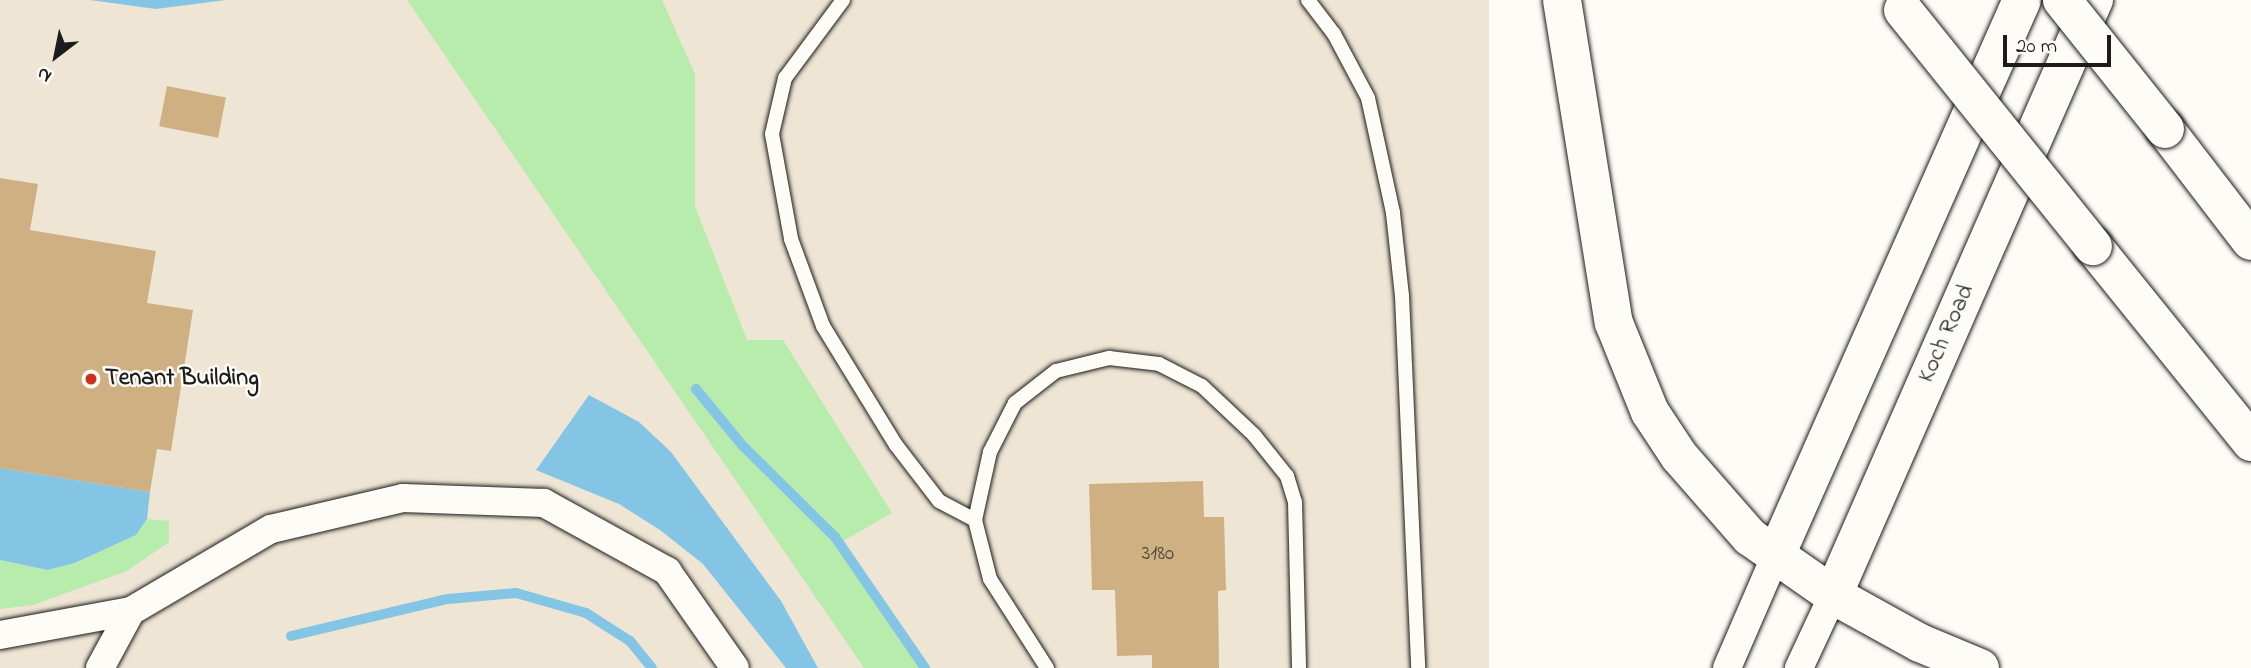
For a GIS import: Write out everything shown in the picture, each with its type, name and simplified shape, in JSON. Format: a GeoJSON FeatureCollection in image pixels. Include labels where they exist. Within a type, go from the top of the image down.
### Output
{"type":"FeatureCollection","features":[{"type":"Feature","properties":{"kind":"main road"},"geometry":{"type":"LineString","coordinates":[[1562,0],[1597,231],[1614,323],[1631,371],[1679,456],[1750,537],[1833,595],[1920,643],[1980,668]]}},
{"type":"Feature","properties":{"kind":"main road"},"geometry":{"type":"LineString","coordinates":[[1776,555],[2022,0]]}},
{"type":"Feature","properties":{"kind":"main road"},"geometry":{"type":"LineString","coordinates":[[2062,0],[2251,241]]}},
{"type":"Feature","properties":{"kind":"main road","name":"Koch Road"},"geometry":{"type":"LineString","coordinates":[[1833,595],[2094,0]]}},
{"type":"Feature","properties":{"kind":"main road"},"geometry":{"type":"LineString","coordinates":[[1899,5],[2251,442]]}},
{"type":"Feature","properties":{"kind":"street"},"geometry":{"type":"LineString","coordinates":[[0,635],[131,611],[271,530],[403,498],[544,502],[667,571],[735,668]]}},
{"type":"Feature","properties":{"kind":"street"},"geometry":{"type":"LineString","coordinates":[[1727,668],[1776,555]]}},
{"type":"Feature","properties":{"kind":"street","name":"Koch Road"},"geometry":{"type":"LineString","coordinates":[[1799,668],[1833,595]]}},
{"type":"Feature","properties":{"kind":"street"},"geometry":{"type":"LineString","coordinates":[[100,668],[131,611]]}},
{"type":"Feature","properties":{"kind":"lane"},"geometry":{"type":"LineString","coordinates":[[843,0],[785,78],[772,134],[791,239],[822,326],[895,444],[939,501],[975,520]]}},
{"type":"Feature","properties":{"kind":"lane"},"geometry":{"type":"LineString","coordinates":[[1308,0],[1334,34],[1368,98],[1392,213],[1402,296],[1418,668]]}},
{"type":"Feature","properties":{"kind":"lane"},"geometry":{"type":"LineString","coordinates":[[1046,668],[990,579],[975,520],[990,453],[1015,402],[1056,371],[1109,358],[1158,364],[1202,386],[1254,435],[1287,476],[1295,502],[1299,668]]}},
{"type":"Feature","properties":{"kind":"shaded area"},"geometry":{"type":"Polygon","coordinates":[[[0,0],[1489,0],[1489,668],[0,668],[0,0]]]}},
{"type":"Feature","properties":{"kind":"green space"},"geometry":{"type":"Polygon","coordinates":[[[407,0],[662,0],[695,74],[695,206],[747,340],[783,340],[892,513],[843,541],[926,668],[864,668],[407,0]]]}},
{"type":"Feature","properties":{"kind":"green space"},"geometry":{"type":"Polygon","coordinates":[[[147,519],[169,521],[169,542],[127,571],[33,605],[0,609],[0,560],[49,570],[76,563],[136,535],[147,519]]]}},
{"type":"Feature","properties":{"kind":"water"},"geometry":{"type":"Polygon","coordinates":[[[90,0],[226,0],[156,9],[90,0]]]}},
{"type":"Feature","properties":{"kind":"water"},"geometry":{"type":"Polygon","coordinates":[[[589,395],[639,422],[671,452],[781,601],[818,668],[786,668],[703,564],[660,530],[619,504],[536,470],[589,395]]]}},
{"type":"Feature","properties":{"kind":"water"},"geometry":{"type":"Polygon","coordinates":[[[0,468],[150,492],[147,519],[136,535],[75,563],[48,570],[0,560],[0,468]]]}},
{"type":"Feature","properties":{"kind":"building"},"geometry":{"type":"Polygon","coordinates":[[[167,86],[226,97],[218,138],[159,126],[167,86]]]}},
{"type":"Feature","properties":{"kind":"building","name":"Tenant Building"},"geometry":{"type":"Polygon","coordinates":[[[0,178],[38,184],[30,230],[156,251],[147,303],[193,310],[171,451],[157,449],[150,492],[0,468],[0,178]]]}},
{"type":"Feature","properties":{"kind":"building"},"geometry":{"type":"Polygon","coordinates":[[[1203,481],[1204,517],[1224,517],[1226,590],[1218,591],[1219,668],[1152,668],[1152,655],[1117,656],[1115,590],[1092,590],[1089,484],[1203,481]]]}},
{"type":"Feature","properties":{"kind":"waterway"},"geometry":{"type":"LineString","coordinates":[[696,389],[742,445],[835,537],[925,668]]}},
{"type":"Feature","properties":{"kind":"waterway"},"geometry":{"type":"LineString","coordinates":[[291,636],[448,599],[516,593],[586,613],[630,641],[652,668]]}},
{"type":"Feature","properties":{"kind":"place","name":"Tenant Building"},"geometry":{"type":"Point","coordinates":[91,379]}}]}
